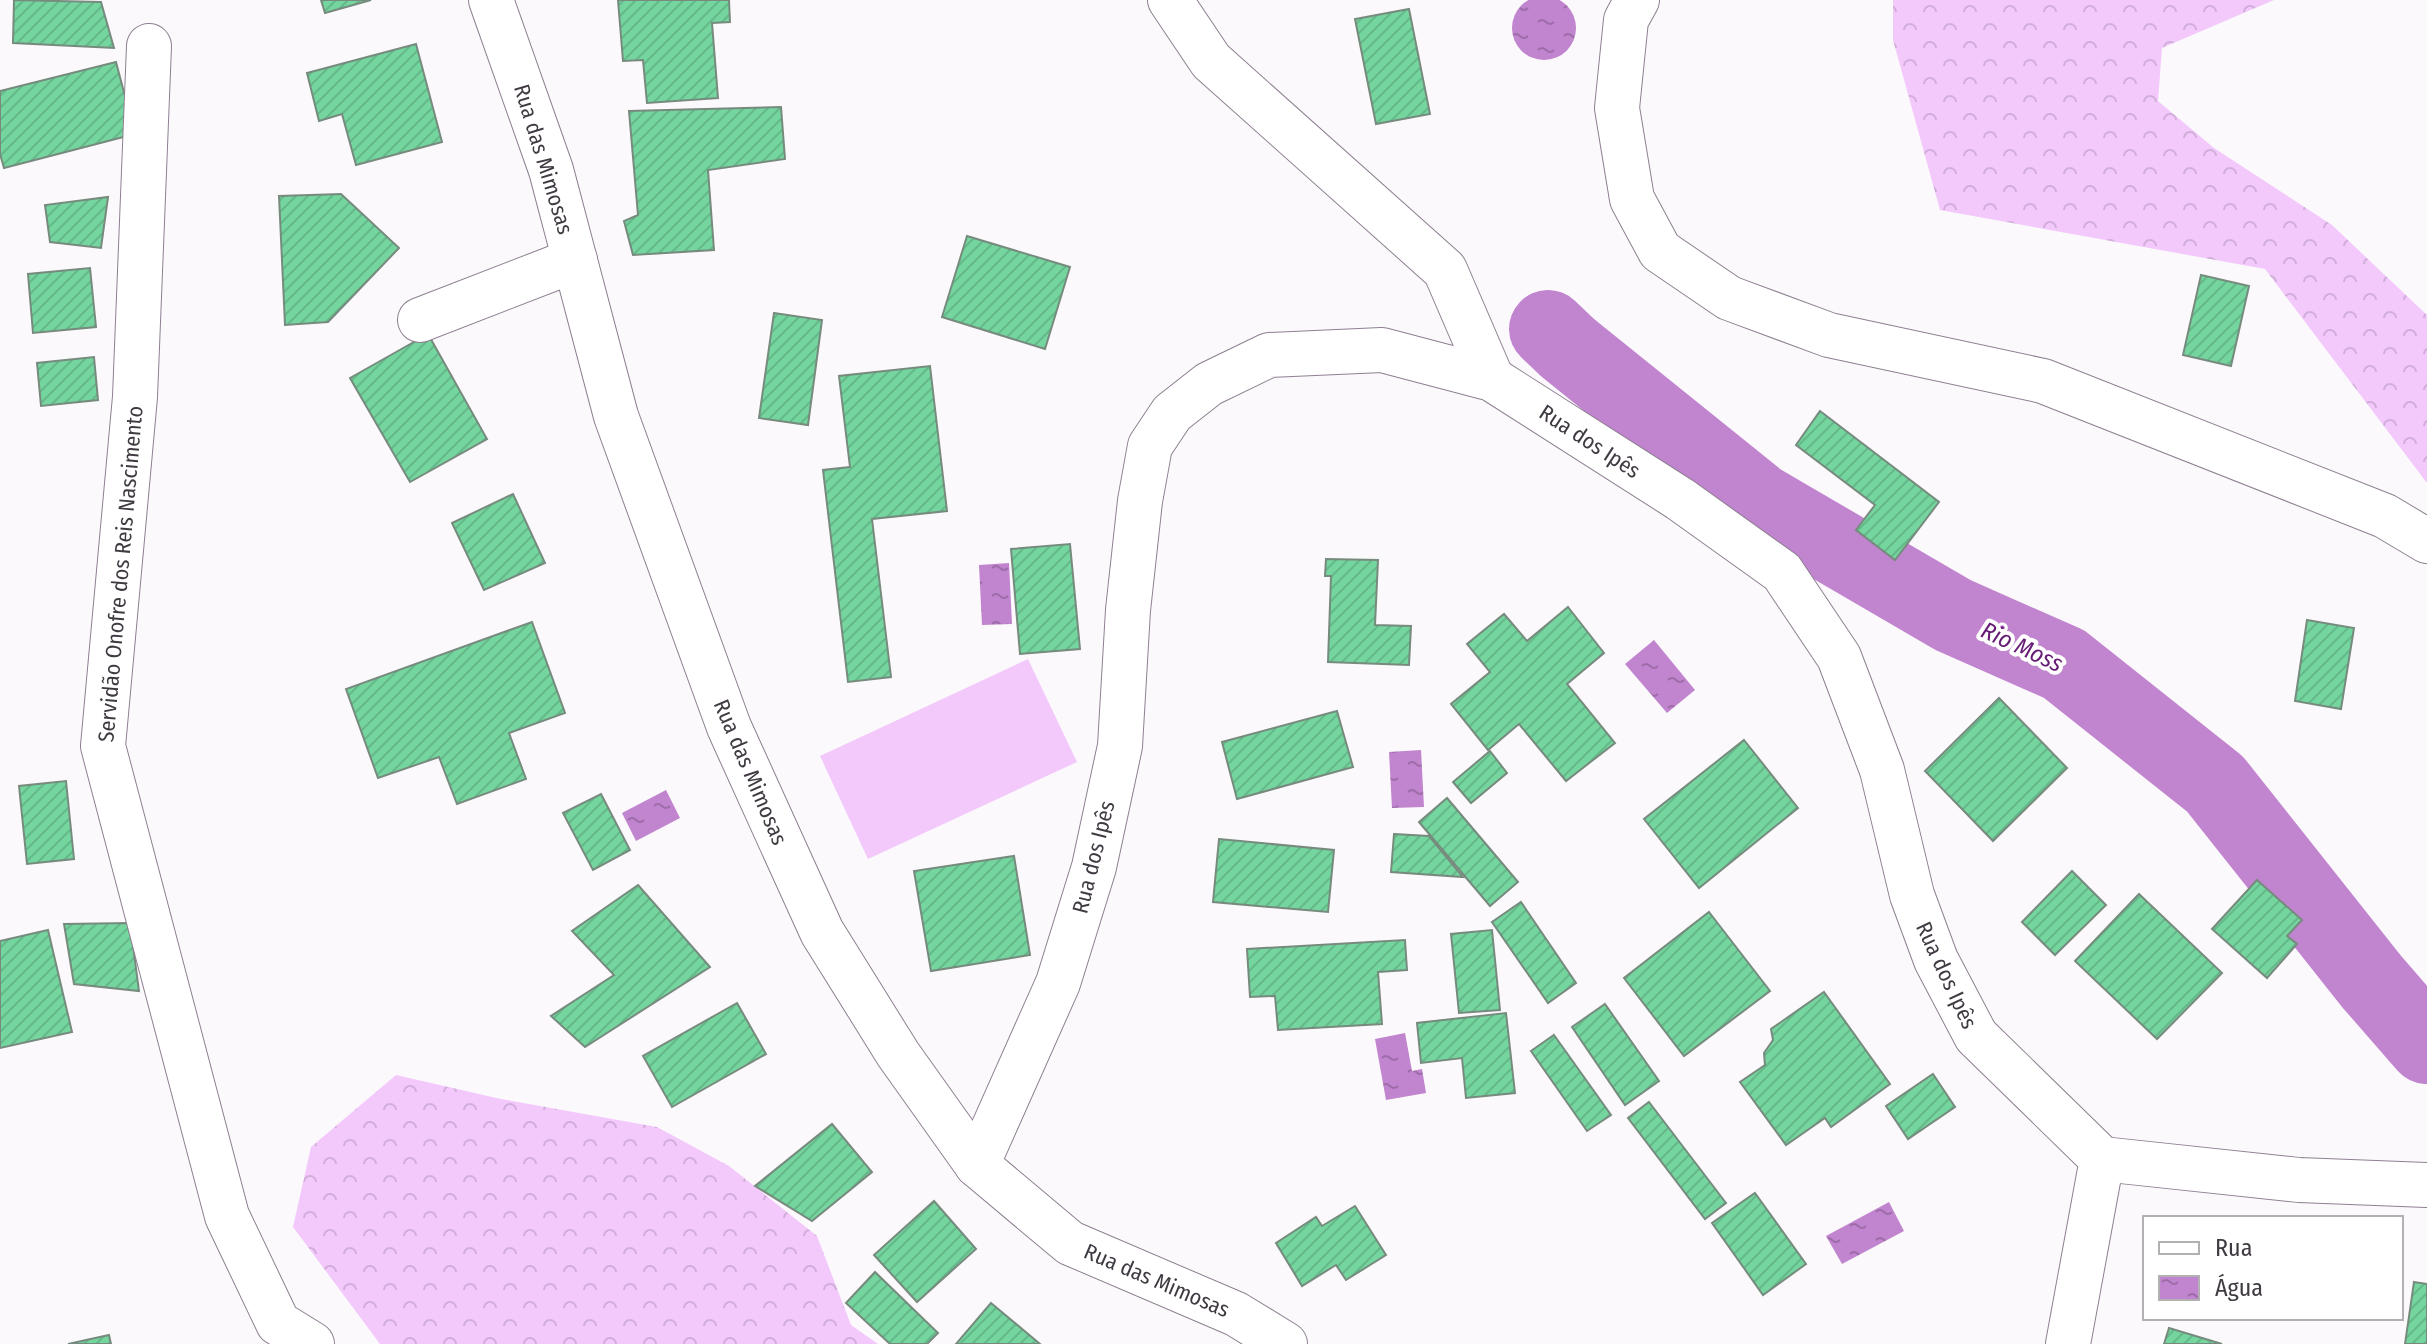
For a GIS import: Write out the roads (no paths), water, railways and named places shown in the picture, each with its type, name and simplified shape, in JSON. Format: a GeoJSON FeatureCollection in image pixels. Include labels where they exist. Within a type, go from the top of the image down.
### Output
{"type":"FeatureCollection","features":[{"type":"Feature","properties":{"kind":"street","name":"Rua das Mimosas"},"geometry":{"type":"LineString","coordinates":[[491,0],[551,170],[616,416],[729,727],[822,932],[898,1054],[977,1165],[1070,1243],[1236,1314],[1285,1344]]}},
{"type":"Feature","properties":{"kind":"street"},"geometry":{"type":"LineString","coordinates":[[1170,0],[1211,61],[1445,270],[1492,379]]}},
{"type":"Feature","properties":{"kind":"street"},"geometry":{"type":"LineString","coordinates":[[1637,0],[1626,20],[1617,108],[1632,199],[1660,251],[1729,298],[1829,335],[2043,381],[2385,516],[2427,541]]}},
{"type":"Feature","properties":{"kind":"street","name":"Servidão Onofre dos Reis Nascimento"},"geometry":{"type":"LineString","coordinates":[[149,46],[135,397],[103,746],[227,1216],[278,1323],[312,1344]]}},
{"type":"Feature","properties":{"kind":"street"},"geometry":{"type":"LineString","coordinates":[[420,320],[575,260]]}},
{"type":"Feature","properties":{"kind":"street","name":"Rua dos Ipês"},"geometry":{"type":"LineString","coordinates":[[977,1165],[1058,983],[1094,867],[1120,746],[1128,610],[1140,501],[1150,446],[1172,413],[1209,384],[1269,355],[1382,350],[1492,379],[1680,499],[1782,572],[1839,657],[1882,770],[1912,895],[1936,960],[1976,1036],[2102,1159]]}},
{"type":"Feature","properties":{"kind":"street"},"geometry":{"type":"LineString","coordinates":[[2068,1344],[2102,1159],[2299,1180],[2427,1185]]}},
{"type":"Feature","properties":{"kind":"water"},"geometry":{"type":"Polygon","coordinates":[[[1532,-1],[1562,2],[1575,22],[1575,34],[1570,46],[1562,54],[1544,60],[1526,54],[1518,46],[1512,28],[1518,10],[1532,-1]]]}},
{"type":"Feature","properties":{"kind":"water"},"geometry":{"type":"Polygon","coordinates":[[[1009,563],[1012,624],[982,625],[979,565],[1009,563]]]}},
{"type":"Feature","properties":{"kind":"water"},"geometry":{"type":"Polygon","coordinates":[[[1654,640],[1695,690],[1667,713],[1625,664],[1654,640]]]}},
{"type":"Feature","properties":{"kind":"water"},"geometry":{"type":"Polygon","coordinates":[[[1421,750],[1424,807],[1392,808],[1389,752],[1421,750]]]}},
{"type":"Feature","properties":{"kind":"water"},"geometry":{"type":"Polygon","coordinates":[[[666,790],[680,818],[636,841],[622,813],[666,790]]]}},
{"type":"Feature","properties":{"kind":"water"},"geometry":{"type":"Polygon","coordinates":[[[1405,1033],[1412,1071],[1422,1069],[1426,1093],[1386,1100],[1375,1039],[1405,1033]]]}},
{"type":"Feature","properties":{"kind":"water"},"geometry":{"type":"Polygon","coordinates":[[[1889,1202],[1904,1231],[1842,1264],[1826,1236],[1889,1202]]]}},
{"type":"Feature","properties":{"kind":"waterway","name":"Rio Moss"},"geometry":{"type":"LineString","coordinates":[[1548,329],[1759,502],[1953,615],[2064,664],[2215,784],[2372,982],[2427,1045]]}}]}
